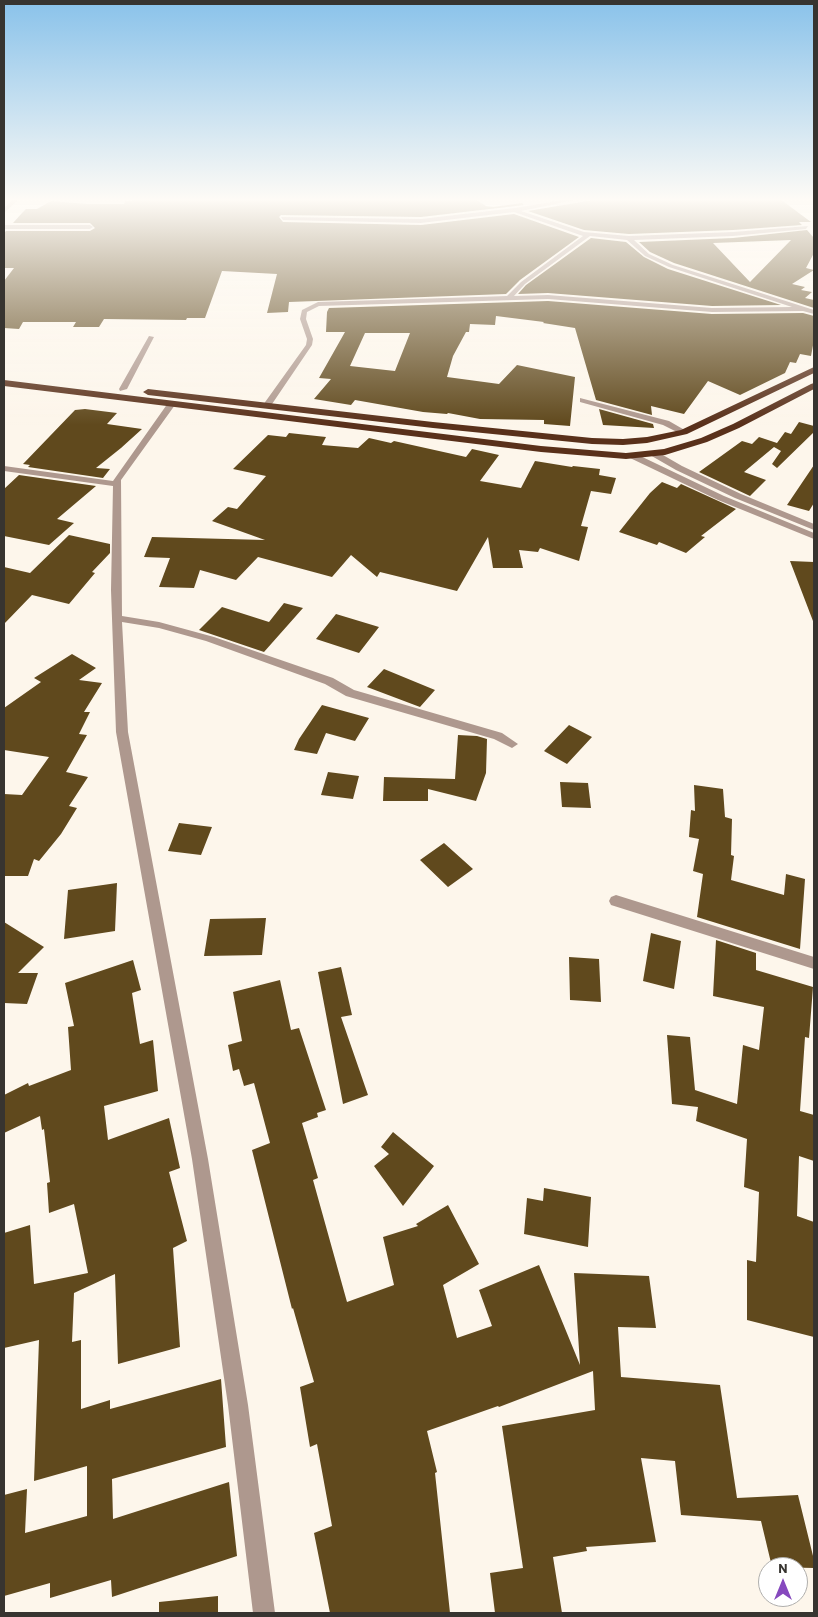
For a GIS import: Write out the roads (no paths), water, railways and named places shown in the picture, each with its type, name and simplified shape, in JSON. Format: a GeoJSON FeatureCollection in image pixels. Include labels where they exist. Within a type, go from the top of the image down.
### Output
{"type":"FeatureCollection","features":[{"type":"Feature","properties":{"kind":"highway"},"geometry":{"type":"LineString","coordinates":[[4,375],[433,425],[608,442],[647,440],[684,432],[814,370]]}},
{"type":"Feature","properties":{"kind":"highway"},"geometry":{"type":"LineString","coordinates":[[4,383],[428,436],[580,453],[632,455],[684,447],[704,440],[736,426],[814,386]]}},
{"type":"Feature","properties":{"kind":"highway"},"geometry":{"type":"LineString","coordinates":[[428,436],[433,425]]}},
{"type":"Feature","properties":{"kind":"street"},"geometry":{"type":"LineString","coordinates":[[510,297],[534,274]]}},
{"type":"Feature","properties":{"kind":"street"},"geometry":{"type":"LineString","coordinates":[[694,274],[814,312]]}},
{"type":"Feature","properties":{"kind":"street"},"geometry":{"type":"LineString","coordinates":[[266,405],[309,345],[309,334],[303,319],[304,311],[318,304],[510,297],[578,298],[648,306],[712,310],[803,309]]}},
{"type":"Feature","properties":{"kind":"street"},"geometry":{"type":"LineString","coordinates":[[123,389],[151,337]]}},
{"type":"Feature","properties":{"kind":"street"},"geometry":{"type":"LineString","coordinates":[[582,400],[666,422],[684,432]]}},
{"type":"Feature","properties":{"kind":"street"},"geometry":{"type":"LineString","coordinates":[[171,405],[123,470],[117,484],[117,618],[122,732],[200,1159],[238,1405],[264,1613]]}},
{"type":"Feature","properties":{"kind":"street"},"geometry":{"type":"LineString","coordinates":[[653,453],[679,468],[738,496],[814,527]]}},
{"type":"Feature","properties":{"kind":"street"},"geometry":{"type":"LineString","coordinates":[[632,455],[721,498],[814,536]]}},
{"type":"Feature","properties":{"kind":"street"},"geometry":{"type":"LineString","coordinates":[[4,469],[117,484]]}},
{"type":"Feature","properties":{"kind":"street"},"geometry":{"type":"LineString","coordinates":[[117,618],[159,624],[210,639],[329,680],[350,693],[498,736],[512,744]]}},
{"type":"Feature","properties":{"kind":"street"},"geometry":{"type":"LineString","coordinates":[[616,901],[814,963]]}}]}
